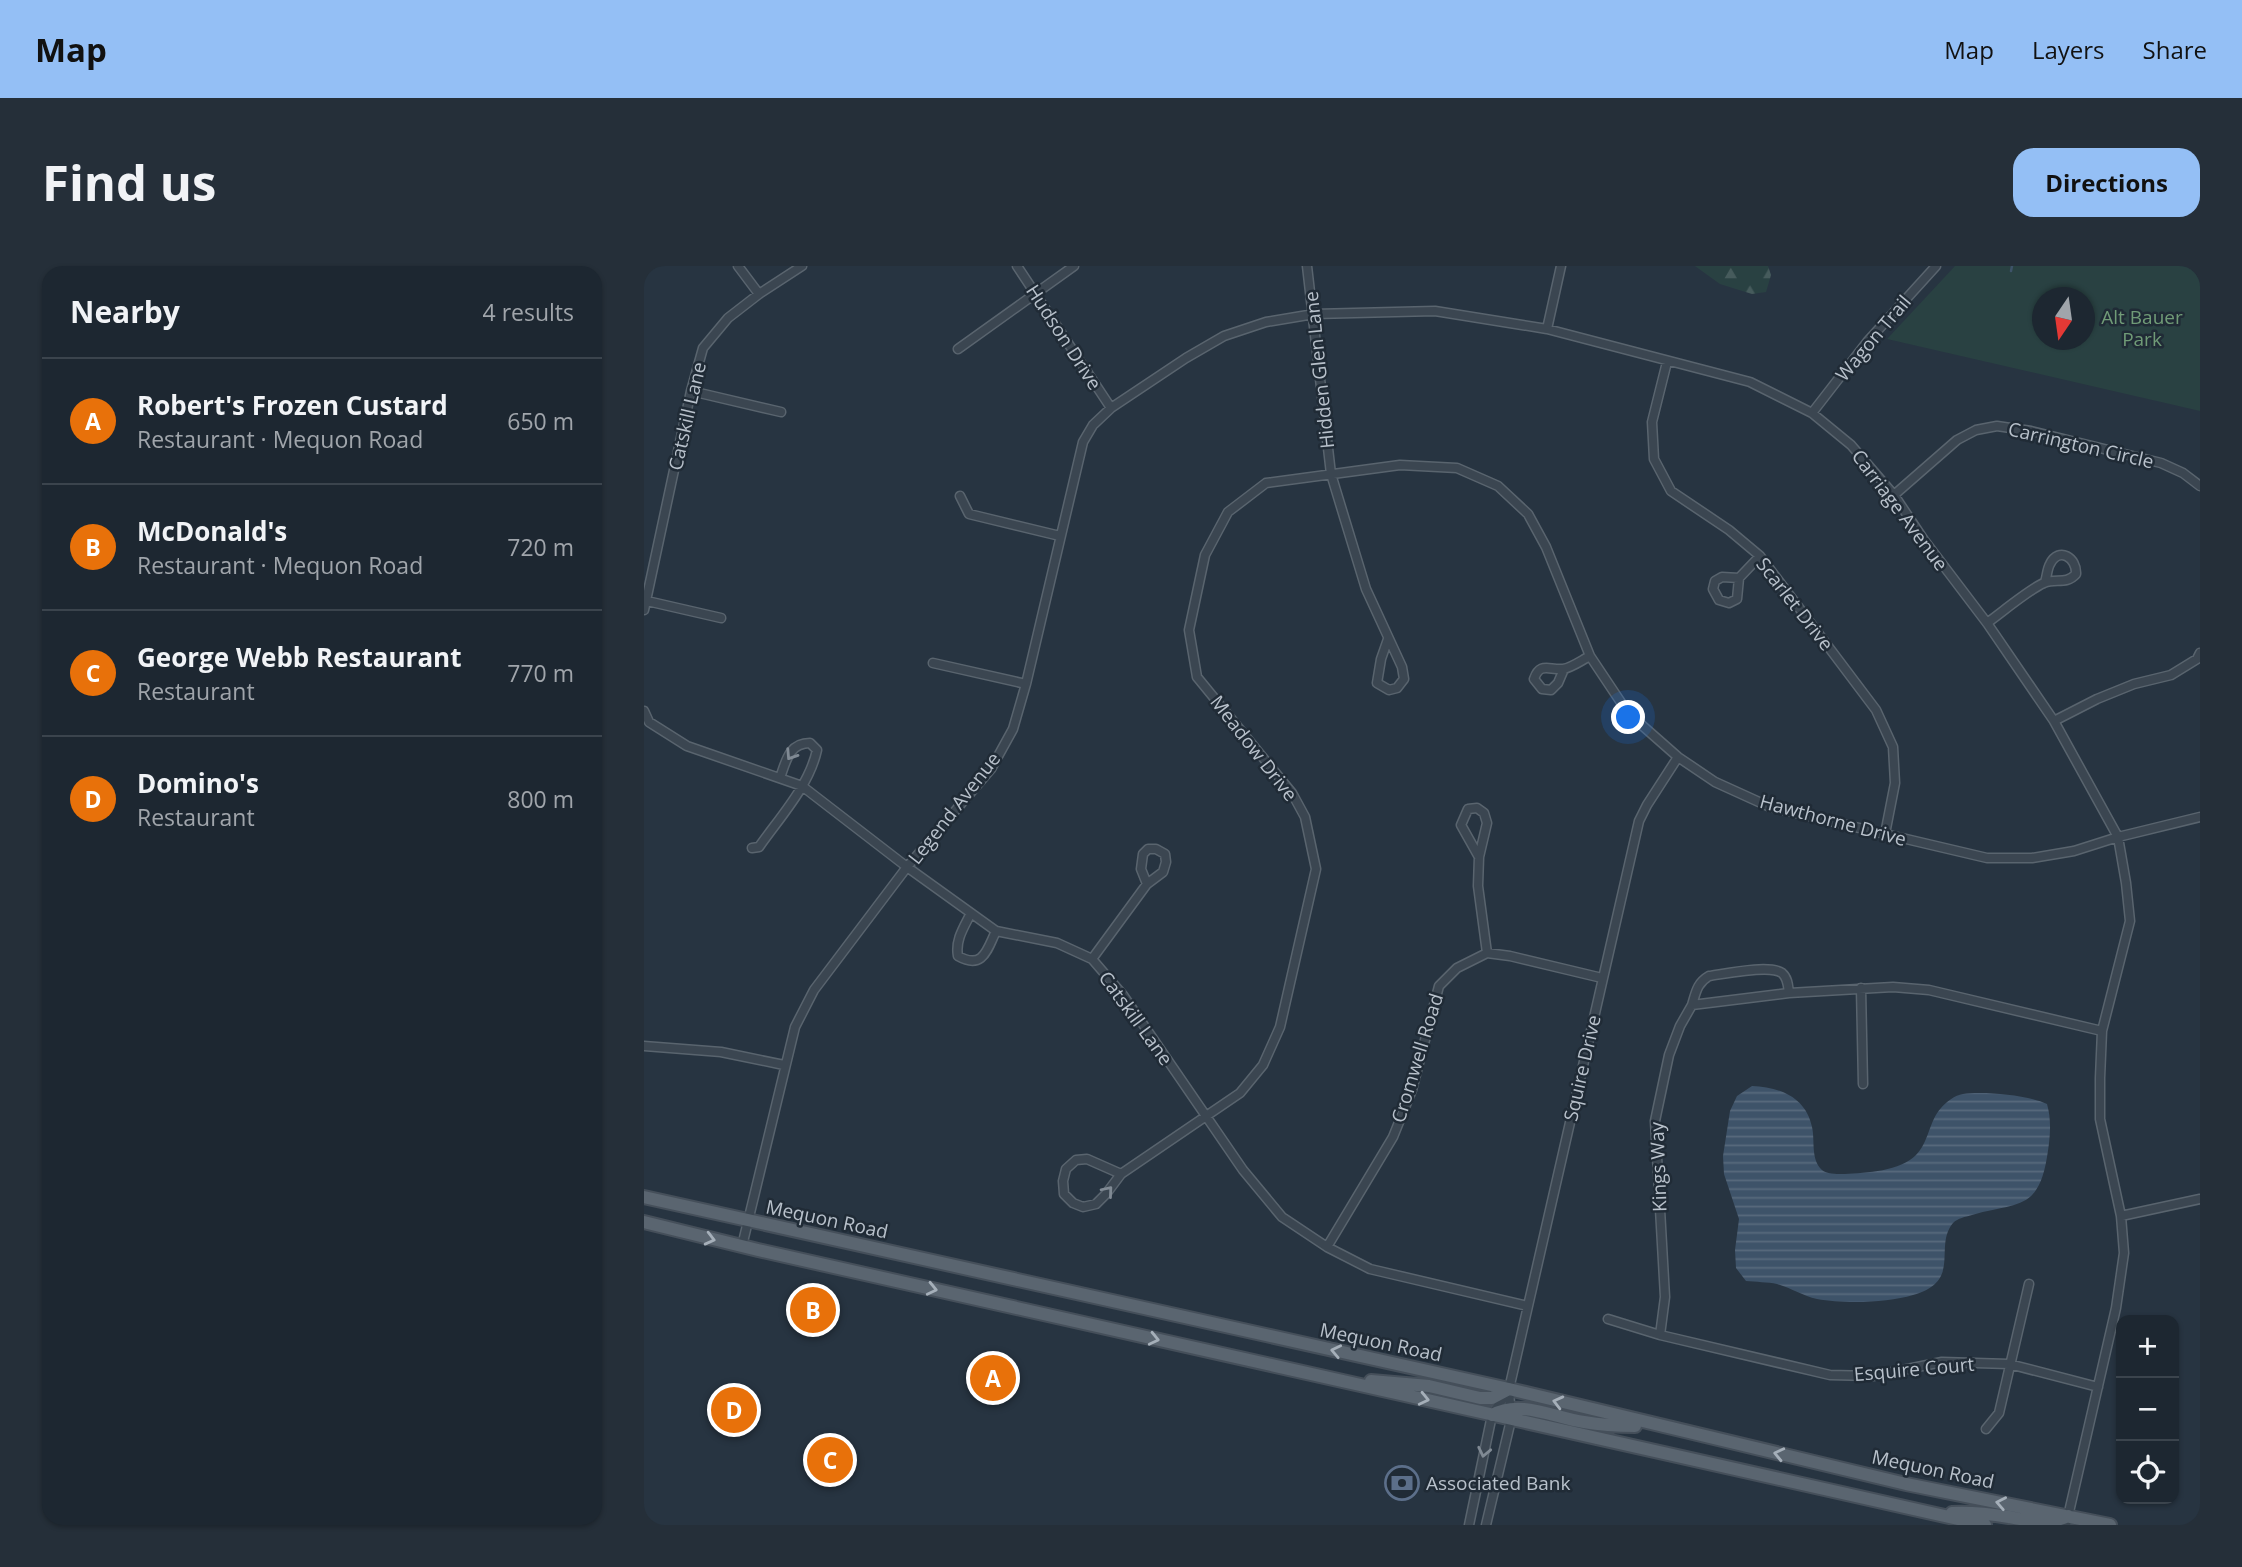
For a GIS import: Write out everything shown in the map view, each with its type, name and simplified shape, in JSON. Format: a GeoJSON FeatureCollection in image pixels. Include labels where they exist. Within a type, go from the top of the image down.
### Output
{"type":"FeatureCollection","features":[{"type":"Feature","properties":{"kind":"main road","name":"Mequon Road"},"geometry":{"type":"LineString","coordinates":[[644,1197],[1509,1390],[2067,1520],[2109,1525]]}},
{"type":"Feature","properties":{"kind":"main road"},"geometry":{"type":"LineString","coordinates":[[644,1222],[742,1247],[1492,1415],[1503,1409],[1511,1414],[1985,1525]]}},
{"type":"Feature","properties":{"kind":"main road"},"geometry":{"type":"LineString","coordinates":[[1339,1380],[1429,1386],[1480,1398],[1492,1398],[1509,1390]]}},
{"type":"Feature","properties":{"kind":"main road"},"geometry":{"type":"LineString","coordinates":[[1511,1414],[1528,1410],[1582,1422],[1656,1426]]}},
{"type":"Feature","properties":{"kind":"main road"},"geometry":{"type":"LineString","coordinates":[[1895,1505],[1900,1482]]}},
{"type":"Feature","properties":{"kind":"main road"},"geometry":{"type":"LineString","coordinates":[[1934,1513],[1970,1512],[2038,1524],[2067,1520]]}},
{"type":"Feature","properties":{"kind":"street"},"geometry":{"type":"LineString","coordinates":[[738,266],[759,294]]}},
{"type":"Feature","properties":{"kind":"street","name":"Catskill Lane"},"geometry":{"type":"LineString","coordinates":[[644,610],[691,391],[703,348],[728,318],[802,266]]}},
{"type":"Feature","properties":{"kind":"street","name":"Hudson Drive"},"geometry":{"type":"LineString","coordinates":[[1017,266],[1111,408]]}},
{"type":"Feature","properties":{"kind":"street"},"geometry":{"type":"LineString","coordinates":[[958,349],[1074,266]]}},
{"type":"Feature","properties":{"kind":"street","name":"Hidden Glen Lane"},"geometry":{"type":"LineString","coordinates":[[1307,266],[1331,474],[1366,589],[1402,667],[1404,679],[1397,688],[1389,690],[1377,683],[1388,639]]}},
{"type":"Feature","properties":{"kind":"street"},"geometry":{"type":"LineString","coordinates":[[1547,329],[1561,266]]}},
{"type":"Feature","properties":{"kind":"street","name":"Wagon Trail"},"geometry":{"type":"LineString","coordinates":[[1812,413],[1867,342],[1931,267]]}},
{"type":"Feature","properties":{"kind":"street","name":"Carriage Avenue"},"geometry":{"type":"LineString","coordinates":[[1314,314],[1435,310],[1547,329],[1751,382],[1812,413],[1851,445],[1894,495],[2054,721],[2118,837],[2130,921],[2102,1031],[2100,1119],[2121,1216],[2124,1253],[2116,1308],[2067,1520]]}},
{"type":"Feature","properties":{"kind":"street","name":"Legend Avenue"},"geometry":{"type":"LineString","coordinates":[[742,1247],[784,1065],[795,1027],[814,990],[907,867],[990,769],[1013,729],[1083,442],[1093,425],[1111,408],[1224,336],[1266,322],[1314,314]]}},
{"type":"Feature","properties":{"kind":"street","name":"Scarlet Drive"},"geometry":{"type":"LineString","coordinates":[[1667,362],[1651,422],[1654,459],[1671,491],[1730,530],[1760,556],[1876,710],[1893,747],[1895,783],[1885,834]]}},
{"type":"Feature","properties":{"kind":"street"},"geometry":{"type":"LineString","coordinates":[[691,391],[781,412]]}},
{"type":"Feature","properties":{"kind":"street","name":"Carrington Circle"},"geometry":{"type":"LineString","coordinates":[[1894,495],[1957,440],[1976,430],[1997,426],[2031,431],[2161,463],[2183,473],[2200,486]]}},
{"type":"Feature","properties":{"kind":"street","name":"Hawthorne Drive"},"geometry":{"type":"LineString","coordinates":[[1331,474],[1400,465],[1457,468],[1498,486],[1528,514],[1546,547],[1590,656],[1628,713],[1678,757],[1715,782],[1770,807],[1987,858],[2032,858],[2064,853],[2200,817]]}},
{"type":"Feature","properties":{"kind":"street","name":"Meadow Drive"},"geometry":{"type":"LineString","coordinates":[[1121,1174],[1240,1093],[1263,1065],[1280,1027],[1316,869],[1305,817],[1292,793],[1197,677],[1189,630],[1205,555],[1228,512],[1266,483],[1331,474]]}},
{"type":"Feature","properties":{"kind":"street"},"geometry":{"type":"LineString","coordinates":[[960,496],[969,514],[1060,536]]}},
{"type":"Feature","properties":{"kind":"street"},"geometry":{"type":"LineString","coordinates":[[1739,578],[1760,556]]}},
{"type":"Feature","properties":{"kind":"street"},"geometry":{"type":"LineString","coordinates":[[1987,623],[2045,582]]}},
{"type":"Feature","properties":{"kind":"street"},"geometry":{"type":"LineString","coordinates":[[647,601],[721,618]]}},
{"type":"Feature","properties":{"kind":"street"},"geometry":{"type":"LineString","coordinates":[[2054,721],[2134,684],[2171,676],[2197,659],[2200,653]]}},
{"type":"Feature","properties":{"kind":"street"},"geometry":{"type":"LineString","coordinates":[[1564,669],[1590,656]]}},
{"type":"Feature","properties":{"kind":"street"},"geometry":{"type":"LineString","coordinates":[[933,663],[1026,684]]}},
{"type":"Feature","properties":{"kind":"street","name":"Catskill Lane"},"geometry":{"type":"LineString","coordinates":[[644,711],[647,725],[687,746],[802,786],[996,931],[1056,943],[1092,959],[1123,995],[1243,1170],[1282,1217],[1327,1247],[1370,1269],[1528,1306]]}},
{"type":"Feature","properties":{"kind":"street"},"geometry":{"type":"LineString","coordinates":[[752,848],[760,847],[802,786],[817,750],[810,743],[801,743],[792,748],[780,778]]}},
{"type":"Feature","properties":{"kind":"street","name":"Squire Drive"},"geometry":{"type":"LineString","coordinates":[[1486,1525],[1511,1414],[1509,1390],[1639,821],[1678,757]]}},
{"type":"Feature","properties":{"kind":"street"},"geometry":{"type":"LineString","coordinates":[[1479,857],[1461,825],[1468,809],[1477,808],[1484,813],[1487,823],[1479,857],[1478,886],[1487,953],[1602,978]]}},
{"type":"Feature","properties":{"kind":"street"},"geometry":{"type":"LineString","coordinates":[[1092,959],[1147,884]]}},
{"type":"Feature","properties":{"kind":"street"},"geometry":{"type":"LineString","coordinates":[[971,913],[956,947],[958,956],[967,961],[976,961],[985,955],[996,931]]}},
{"type":"Feature","properties":{"kind":"street","name":"Cromwell Road"},"geometry":{"type":"LineString","coordinates":[[1327,1247],[1393,1137],[1412,1090],[1439,986],[1457,968],[1487,953]]}},
{"type":"Feature","properties":{"kind":"street","name":"Kings Way"},"geometry":{"type":"LineString","coordinates":[[1660,1335],[1665,1297],[1655,1121],[1669,1055],[1680,1026],[1692,1005],[1697,986],[1709,976],[1770,969],[1780,971],[1784,975],[1789,993]]}},
{"type":"Feature","properties":{"kind":"street"},"geometry":{"type":"LineString","coordinates":[[1692,1005],[1789,993],[1894,987],[1929,990],[2102,1031]]}},
{"type":"Feature","properties":{"kind":"street"},"geometry":{"type":"LineString","coordinates":[[1861,988],[1863,1084]]}},
{"type":"Feature","properties":{"kind":"street"},"geometry":{"type":"LineString","coordinates":[[644,1046],[721,1052],[784,1065]]}},
{"type":"Feature","properties":{"kind":"street"},"geometry":{"type":"LineString","coordinates":[[1087,1159],[1121,1174],[1096,1204],[1083,1207],[1073,1203],[1064,1194],[1066,1169],[1076,1160],[1087,1159]]}},
{"type":"Feature","properties":{"kind":"street"},"geometry":{"type":"LineString","coordinates":[[2121,1216],[2200,1199]]}},
{"type":"Feature","properties":{"kind":"street"},"geometry":{"type":"LineString","coordinates":[[1986,1429],[1999,1413],[2029,1284]]}},
{"type":"Feature","properties":{"kind":"street","name":"Esquire Court"},"geometry":{"type":"LineString","coordinates":[[1608,1320],[1830,1375],[1873,1376],[1942,1362],[2009,1364],[2098,1387]]}},
{"type":"Feature","properties":{"kind":"street","name":"Squire Drive"},"geometry":{"type":"LineString","coordinates":[[1469,1525],[1492,1415],[1509,1390]]}},
{"type":"Feature","properties":{"kind":"green space"},"geometry":{"type":"Polygon","coordinates":[[[1695,266],[1768,266],[1771,275],[1766,292],[1752,294],[1720,284],[1695,266]]]}},
{"type":"Feature","properties":{"kind":"green space","name":"Alt Bauer Park"},"geometry":{"type":"Polygon","coordinates":[[[1955,266],[2200,266],[2200,411],[1887,339],[1955,266]]]}},
{"type":"Feature","properties":{"kind":"water"},"geometry":{"type":"Polygon","coordinates":[[[1752,1086],[1781,1092],[1804,1108],[1812,1127],[1817,1164],[1825,1172],[1835,1174],[1883,1170],[1910,1160],[1920,1150],[1941,1108],[1960,1095],[1994,1093],[2039,1101],[2047,1104],[2050,1123],[2043,1175],[2038,1187],[2023,1202],[1964,1217],[1953,1223],[1945,1242],[1944,1263],[1938,1281],[1913,1295],[1865,1302],[1828,1301],[1812,1298],[1777,1284],[1746,1281],[1736,1268],[1739,1219],[1724,1174],[1723,1156],[1730,1111],[1737,1096],[1752,1086]]]}},
{"type":"Feature","properties":{"kind":"waterway"},"geometry":{"type":"LineString","coordinates":[[2011,271],[2012,266]]}},
{"type":"Feature","properties":{"kind":"place","name":"McDonald's"},"geometry":{"type":"Point","coordinates":[813,1310]}},
{"type":"Feature","properties":{"kind":"place","name":"Robert's Frozen Custard"},"geometry":{"type":"Point","coordinates":[993,1378]}},
{"type":"Feature","properties":{"kind":"place","name":"Domino's"},"geometry":{"type":"Point","coordinates":[734,1410]}},
{"type":"Feature","properties":{"kind":"place","name":"George Webb Restaurant"},"geometry":{"type":"Point","coordinates":[830,1460]}},
{"type":"Feature","properties":{"kind":"place","name":"Associated Bank"},"geometry":{"type":"Point","coordinates":[1402,1483]}}]}
